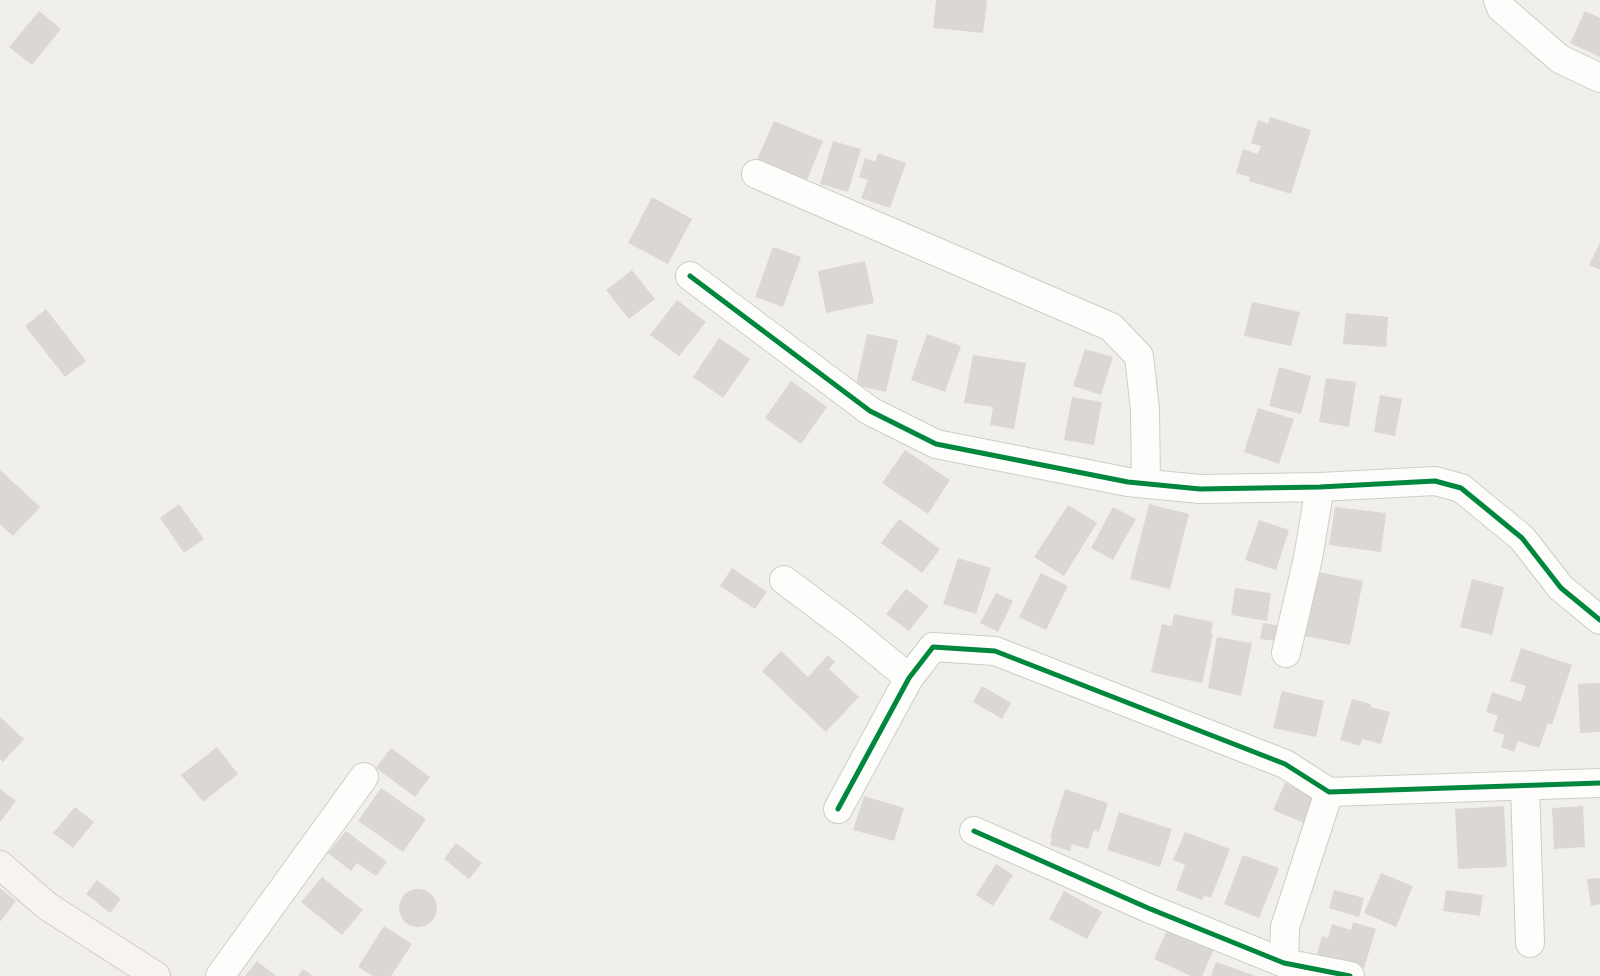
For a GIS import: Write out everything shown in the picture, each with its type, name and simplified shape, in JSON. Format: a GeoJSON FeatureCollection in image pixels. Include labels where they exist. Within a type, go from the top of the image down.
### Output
{"type":"FeatureCollection","features":[{"type":"Feature","properties":{"kind":"street"},"geometry":{"type":"LineString","coordinates":[[1498,0],[1501,8],[1560,59],[1600,78]]}},
{"type":"Feature","properties":{"kind":"street"},"geometry":{"type":"LineString","coordinates":[[756,174],[1111,327],[1139,356],[1145,410],[1146,483]]}},
{"type":"Feature","properties":{"kind":"street"},"geometry":{"type":"LineString","coordinates":[[690,276],[870,411],[936,444],[1128,482],[1200,488],[1320,487],[1435,481],[1461,488],[1522,538],[1561,588],[1600,620]]}},
{"type":"Feature","properties":{"kind":"street"},"geometry":{"type":"LineString","coordinates":[[1286,653],[1308,558],[1320,487]]}},
{"type":"Feature","properties":{"kind":"street"},"geometry":{"type":"LineString","coordinates":[[784,580],[852,631],[909,678]]}},
{"type":"Feature","properties":{"kind":"street"},"geometry":{"type":"LineString","coordinates":[[838,809],[909,678],[933,647],[995,651],[1285,764],[1329,792],[1600,783]]}},
{"type":"Feature","properties":{"kind":"street"},"geometry":{"type":"LineString","coordinates":[[220,976],[364,777]]}},
{"type":"Feature","properties":{"kind":"street"},"geometry":{"type":"LineString","coordinates":[[1525,786],[1530,942]]}},
{"type":"Feature","properties":{"kind":"street"},"geometry":{"type":"LineString","coordinates":[[1284,963],[1286,927],[1329,792]]}},
{"type":"Feature","properties":{"kind":"street"},"geometry":{"type":"LineString","coordinates":[[974,831],[1148,908],[1284,963],[1350,976]]}},
{"type":"Feature","properties":{"kind":"street"},"geometry":{"type":"LineString","coordinates":[[0,866],[47,906],[140,972]]}},
{"type":"Feature","properties":{"kind":"building"},"geometry":{"type":"Polygon","coordinates":[[[936,0],[987,0],[983,33],[933,28],[936,0]]]}},
{"type":"Feature","properties":{"kind":"building"},"geometry":{"type":"Polygon","coordinates":[[[39,11],[61,29],[32,65],[9,47],[39,11]]]}},
{"type":"Feature","properties":{"kind":"building"},"geometry":{"type":"Polygon","coordinates":[[[1585,11],[1600,18],[1600,57],[1570,43],[1585,11]]]}},
{"type":"Feature","properties":{"kind":"building"},"geometry":{"type":"Polygon","coordinates":[[[1270,117],[1311,130],[1291,194],[1249,181],[1250,177],[1236,173],[1243,149],[1258,154],[1261,146],[1251,143],[1258,120],[1268,124],[1270,117]]]}},
{"type":"Feature","properties":{"kind":"building"},"geometry":{"type":"Polygon","coordinates":[[[774,121],[823,141],[807,180],[757,160],[774,121]]]}},
{"type":"Feature","properties":{"kind":"building"},"geometry":{"type":"Polygon","coordinates":[[[833,141],[861,149],[848,192],[820,184],[833,141]]]}},
{"type":"Feature","properties":{"kind":"building"},"geometry":{"type":"Polygon","coordinates":[[[878,153],[906,163],[890,208],[861,198],[868,180],[859,177],[865,158],[875,162],[878,153]]]}},
{"type":"Feature","properties":{"kind":"building"},"geometry":{"type":"Polygon","coordinates":[[[652,197],[692,219],[668,264],[628,243],[652,197]]]}},
{"type":"Feature","properties":{"kind":"building"},"geometry":{"type":"Polygon","coordinates":[[[1600,243],[1600,270],[1589,265],[1600,243]]]}},
{"type":"Feature","properties":{"kind":"building"},"geometry":{"type":"Polygon","coordinates":[[[773,247],[801,257],[783,307],[755,297],[773,247]]]}},
{"type":"Feature","properties":{"kind":"building"},"geometry":{"type":"Polygon","coordinates":[[[865,261],[874,303],[826,313],[818,271],[865,261]]]}},
{"type":"Feature","properties":{"kind":"building"},"geometry":{"type":"Polygon","coordinates":[[[632,270],[655,299],[629,319],[606,290],[632,270]]]}},
{"type":"Feature","properties":{"kind":"building"},"geometry":{"type":"Polygon","coordinates":[[[677,300],[706,322],[679,356],[650,335],[677,300]]]}},
{"type":"Feature","properties":{"kind":"building"},"geometry":{"type":"Polygon","coordinates":[[[1252,302],[1300,312],[1291,346],[1244,336],[1252,302]]]}},
{"type":"Feature","properties":{"kind":"building"},"geometry":{"type":"Polygon","coordinates":[[[46,309],[86,361],[65,377],[25,326],[46,309]]]}},
{"type":"Feature","properties":{"kind":"building"},"geometry":{"type":"Polygon","coordinates":[[[1346,313],[1388,317],[1386,347],[1343,344],[1346,313]]]}},
{"type":"Feature","properties":{"kind":"building"},"geometry":{"type":"Polygon","coordinates":[[[867,334],[898,340],[886,392],[856,385],[867,334]]]}},
{"type":"Feature","properties":{"kind":"building"},"geometry":{"type":"Polygon","coordinates":[[[927,334],[961,346],[945,392],[911,380],[927,334]]]}},
{"type":"Feature","properties":{"kind":"building"},"geometry":{"type":"Polygon","coordinates":[[[719,338],[750,359],[723,398],[693,377],[719,338]]]}},
{"type":"Feature","properties":{"kind":"building"},"geometry":{"type":"Polygon","coordinates":[[[1085,349],[1113,357],[1101,395],[1073,386],[1085,349]]]}},
{"type":"Feature","properties":{"kind":"building"},"geometry":{"type":"Polygon","coordinates":[[[973,355],[1026,363],[1014,429],[990,425],[993,407],[964,403],[973,355]]]}},
{"type":"Feature","properties":{"kind":"building"},"geometry":{"type":"Polygon","coordinates":[[[1279,367],[1311,376],[1301,414],[1269,406],[1279,367]]]}},
{"type":"Feature","properties":{"kind":"building"},"geometry":{"type":"Polygon","coordinates":[[[1326,378],[1356,382],[1349,427],[1319,422],[1326,378]]]}},
{"type":"Feature","properties":{"kind":"building"},"geometry":{"type":"Polygon","coordinates":[[[791,381],[827,407],[801,444],[765,418],[791,381]]]}},
{"type":"Feature","properties":{"kind":"building"},"geometry":{"type":"Polygon","coordinates":[[[1380,395],[1402,399],[1395,436],[1374,432],[1380,395]]]}},
{"type":"Feature","properties":{"kind":"building"},"geometry":{"type":"Polygon","coordinates":[[[1072,397],[1102,402],[1094,445],[1064,440],[1072,397]]]}},
{"type":"Feature","properties":{"kind":"building"},"geometry":{"type":"Polygon","coordinates":[[[1258,408],[1294,419],[1279,464],[1244,452],[1258,408]]]}},
{"type":"Feature","properties":{"kind":"building"},"geometry":{"type":"Polygon","coordinates":[[[905,450],[950,480],[928,514],[882,483],[905,450]]]}},
{"type":"Feature","properties":{"kind":"building"},"geometry":{"type":"Polygon","coordinates":[[[0,470],[40,507],[13,536],[0,524],[0,470]]]}},
{"type":"Feature","properties":{"kind":"building"},"geometry":{"type":"Polygon","coordinates":[[[179,504],[204,539],[184,553],[160,518],[179,504]]]}},
{"type":"Feature","properties":{"kind":"building"},"geometry":{"type":"Polygon","coordinates":[[[1149,504],[1189,514],[1170,589],[1130,579],[1149,504]]]}},
{"type":"Feature","properties":{"kind":"building"},"geometry":{"type":"Polygon","coordinates":[[[1068,505],[1097,523],[1064,576],[1034,557],[1068,505]]]}},
{"type":"Feature","properties":{"kind":"building"},"geometry":{"type":"Polygon","coordinates":[[[1113,507],[1136,519],[1113,560],[1091,548],[1113,507]]]}},
{"type":"Feature","properties":{"kind":"building"},"geometry":{"type":"Polygon","coordinates":[[[1335,507],[1386,513],[1381,552],[1329,545],[1335,507]]]}},
{"type":"Feature","properties":{"kind":"building"},"geometry":{"type":"Polygon","coordinates":[[[899,519],[940,549],[922,573],[881,543],[899,519]]]}},
{"type":"Feature","properties":{"kind":"building"},"geometry":{"type":"Polygon","coordinates":[[[1259,520],[1289,530],[1276,570],[1245,560],[1259,520]]]}},
{"type":"Feature","properties":{"kind":"building"},"geometry":{"type":"Polygon","coordinates":[[[958,558],[991,568],[976,614],[943,604],[958,558]]]}},
{"type":"Feature","properties":{"kind":"building"},"geometry":{"type":"Polygon","coordinates":[[[732,568],[767,592],[755,609],[720,586],[732,568]]]}},
{"type":"Feature","properties":{"kind":"building"},"geometry":{"type":"Polygon","coordinates":[[[1319,572],[1363,581],[1350,645],[1305,636],[1319,572]]]}},
{"type":"Feature","properties":{"kind":"building"},"geometry":{"type":"Polygon","coordinates":[[[1041,573],[1068,586],[1046,630],[1019,617],[1041,573]]]}},
{"type":"Feature","properties":{"kind":"building"},"geometry":{"type":"Polygon","coordinates":[[[1472,579],[1504,587],[1492,635],[1460,627],[1472,579]]]}},
{"type":"Feature","properties":{"kind":"building"},"geometry":{"type":"Polygon","coordinates":[[[1235,588],[1271,593],[1267,621],[1231,615],[1235,588]]]}},
{"type":"Feature","properties":{"kind":"building"},"geometry":{"type":"Polygon","coordinates":[[[906,589],[929,606],[909,631],[886,614],[906,589]]]}},
{"type":"Feature","properties":{"kind":"building"},"geometry":{"type":"Polygon","coordinates":[[[996,593],[1013,601],[998,632],[980,623],[996,593]]]}},
{"type":"Feature","properties":{"kind":"building"},"geometry":{"type":"Polygon","coordinates":[[[1174,614],[1213,622],[1211,634],[1213,634],[1202,683],[1151,672],[1162,624],[1172,626],[1174,614]]]}},
{"type":"Feature","properties":{"kind":"building"},"geometry":{"type":"Polygon","coordinates":[[[1263,623],[1279,626],[1276,641],[1260,639],[1263,623]]]}},
{"type":"Feature","properties":{"kind":"building"},"geometry":{"type":"Polygon","coordinates":[[[1217,637],[1252,643],[1241,696],[1208,688],[1217,637]]]}},
{"type":"Feature","properties":{"kind":"building"},"geometry":{"type":"Polygon","coordinates":[[[1521,648],[1572,665],[1552,725],[1548,723],[1539,748],[1518,741],[1514,752],[1501,747],[1505,735],[1493,731],[1498,716],[1486,712],[1492,692],[1521,702],[1526,686],[1510,681],[1521,648]]]}},
{"type":"Feature","properties":{"kind":"building"},"geometry":{"type":"Polygon","coordinates":[[[781,651],[808,677],[828,655],[835,662],[829,669],[859,697],[826,732],[762,671],[781,651]]]}},
{"type":"Feature","properties":{"kind":"building"},"geometry":{"type":"Polygon","coordinates":[[[1600,683],[1600,732],[1580,733],[1578,684],[1600,683]]]}},
{"type":"Feature","properties":{"kind":"building"},"geometry":{"type":"Polygon","coordinates":[[[982,686],[1011,703],[1002,719],[973,702],[982,686]]]}},
{"type":"Feature","properties":{"kind":"building"},"geometry":{"type":"Polygon","coordinates":[[[1282,691],[1324,701],[1316,737],[1273,728],[1282,691]]]}},
{"type":"Feature","properties":{"kind":"building"},"geometry":{"type":"Polygon","coordinates":[[[1352,699],[1390,712],[1381,744],[1362,739],[1360,746],[1340,740],[1352,699]]]}},
{"type":"Feature","properties":{"kind":"building"},"geometry":{"type":"Polygon","coordinates":[[[0,717],[24,739],[3,762],[0,759],[0,717]]]}},
{"type":"Feature","properties":{"kind":"building"},"geometry":{"type":"Polygon","coordinates":[[[217,747],[238,774],[203,802],[181,775],[217,747]]]}},
{"type":"Feature","properties":{"kind":"building"},"geometry":{"type":"Polygon","coordinates":[[[391,748],[430,777],[415,797],[376,768],[391,748]]]}},
{"type":"Feature","properties":{"kind":"building"},"geometry":{"type":"Polygon","coordinates":[[[1285,783],[1315,797],[1304,823],[1273,810],[1285,783]]]}},
{"type":"Feature","properties":{"kind":"building"},"geometry":{"type":"Polygon","coordinates":[[[381,788],[426,819],[403,852],[358,821],[381,788]]]}},
{"type":"Feature","properties":{"kind":"building"},"geometry":{"type":"Polygon","coordinates":[[[0,789],[16,801],[0,822],[0,789]]]}},
{"type":"Feature","properties":{"kind":"building"},"geometry":{"type":"Polygon","coordinates":[[[1065,789],[1108,803],[1099,832],[1094,830],[1088,849],[1072,844],[1070,851],[1050,845],[1052,837],[1050,837],[1065,789]]]}},
{"type":"Feature","properties":{"kind":"building"},"geometry":{"type":"Polygon","coordinates":[[[864,796],[904,808],[894,841],[853,830],[864,796]]]}},
{"type":"Feature","properties":{"kind":"building"},"geometry":{"type":"Polygon","coordinates":[[[1504,806],[1507,867],[1458,869],[1455,809],[1504,806]]]}},
{"type":"Feature","properties":{"kind":"building"},"geometry":{"type":"Polygon","coordinates":[[[1583,806],[1585,847],[1554,849],[1552,808],[1583,806]]]}},
{"type":"Feature","properties":{"kind":"building"},"geometry":{"type":"Polygon","coordinates":[[[75,807],[94,822],[73,848],[53,833],[75,807]]]}},
{"type":"Feature","properties":{"kind":"building"},"geometry":{"type":"Polygon","coordinates":[[[1119,812],[1172,829],[1160,867],[1107,850],[1119,812]]]}},
{"type":"Feature","properties":{"kind":"building"},"geometry":{"type":"Polygon","coordinates":[[[346,831],[387,862],[376,876],[357,863],[351,871],[328,853],[346,831]]]}},
{"type":"Feature","properties":{"kind":"building"},"geometry":{"type":"Polygon","coordinates":[[[1185,832],[1230,849],[1211,898],[1204,895],[1202,900],[1176,890],[1185,865],[1173,860],[1185,832]]]}},
{"type":"Feature","properties":{"kind":"building"},"geometry":{"type":"Polygon","coordinates":[[[456,843],[482,863],[469,879],[444,859],[456,843]]]}},
{"type":"Feature","properties":{"kind":"building"},"geometry":{"type":"Polygon","coordinates":[[[1243,855],[1279,868],[1259,918],[1224,904],[1243,855]]]}},
{"type":"Feature","properties":{"kind":"building"},"geometry":{"type":"Polygon","coordinates":[[[996,864],[1013,875],[993,906],[976,895],[996,864]]]}},
{"type":"Feature","properties":{"kind":"building"},"geometry":{"type":"Polygon","coordinates":[[[1381,873],[1413,886],[1396,927],[1364,913],[1381,873]]]}},
{"type":"Feature","properties":{"kind":"building"},"geometry":{"type":"Polygon","coordinates":[[[322,877],[363,910],[342,935],[301,902],[322,877]]]}},
{"type":"Feature","properties":{"kind":"building"},"geometry":{"type":"Polygon","coordinates":[[[1600,878],[1600,904],[1591,906],[1587,879],[1600,878]]]}},
{"type":"Feature","properties":{"kind":"building"},"geometry":{"type":"Polygon","coordinates":[[[97,880],[121,899],[110,913],[86,894],[97,880]]]}},
{"type":"Feature","properties":{"kind":"building"},"geometry":{"type":"Polygon","coordinates":[[[0,888],[16,901],[0,922],[0,888]]]}},
{"type":"Feature","properties":{"kind":"building"},"geometry":{"type":"Polygon","coordinates":[[[418,889],[431,895],[437,908],[431,921],[418,927],[405,921],[399,908],[405,895],[418,889]]]}},
{"type":"Feature","properties":{"kind":"building"},"geometry":{"type":"Polygon","coordinates":[[[1334,890],[1364,898],[1359,917],[1329,908],[1334,890]]]}},
{"type":"Feature","properties":{"kind":"building"},"geometry":{"type":"Polygon","coordinates":[[[1446,890],[1483,895],[1480,916],[1443,911],[1446,890]]]}},
{"type":"Feature","properties":{"kind":"building"},"geometry":{"type":"Polygon","coordinates":[[[1064,891],[1102,912],[1087,939],[1049,919],[1064,891]]]}},
{"type":"Feature","properties":{"kind":"building"},"geometry":{"type":"Polygon","coordinates":[[[1353,922],[1376,929],[1364,968],[1317,954],[1322,936],[1328,938],[1332,924],[1351,930],[1353,922]]]}},
{"type":"Feature","properties":{"kind":"building"},"geometry":{"type":"Polygon","coordinates":[[[384,926],[412,944],[391,976],[373,976],[358,967],[384,926]]]}},
{"type":"Feature","properties":{"kind":"building"},"geometry":{"type":"Polygon","coordinates":[[[1168,928],[1214,949],[1202,976],[1191,976],[1154,959],[1168,928]]]}},
{"type":"Feature","properties":{"kind":"building"},"geometry":{"type":"Polygon","coordinates":[[[257,961],[276,976],[245,976],[257,961]]]}},
{"type":"Feature","properties":{"kind":"building"},"geometry":{"type":"Polygon","coordinates":[[[1216,962],[1256,976],[1211,976],[1216,962]]]}},
{"type":"Feature","properties":{"kind":"building"},"geometry":{"type":"Polygon","coordinates":[[[303,969],[313,976],[298,976],[303,969]]]}},
{"type":"Feature","properties":{"kind":"cycle path"},"geometry":{"type":"LineString","coordinates":[[690,276],[870,411],[936,444],[1128,482],[1200,489],[1320,487],[1435,481],[1461,488],[1522,538],[1561,588],[1600,620]]}},
{"type":"Feature","properties":{"kind":"cycle path"},"geometry":{"type":"LineString","coordinates":[[838,809],[909,678],[933,647],[995,651],[1285,764],[1329,792],[1600,783]]}},
{"type":"Feature","properties":{"kind":"cycle path"},"geometry":{"type":"LineString","coordinates":[[974,831],[1148,908],[1284,963],[1350,976]]}}]}
